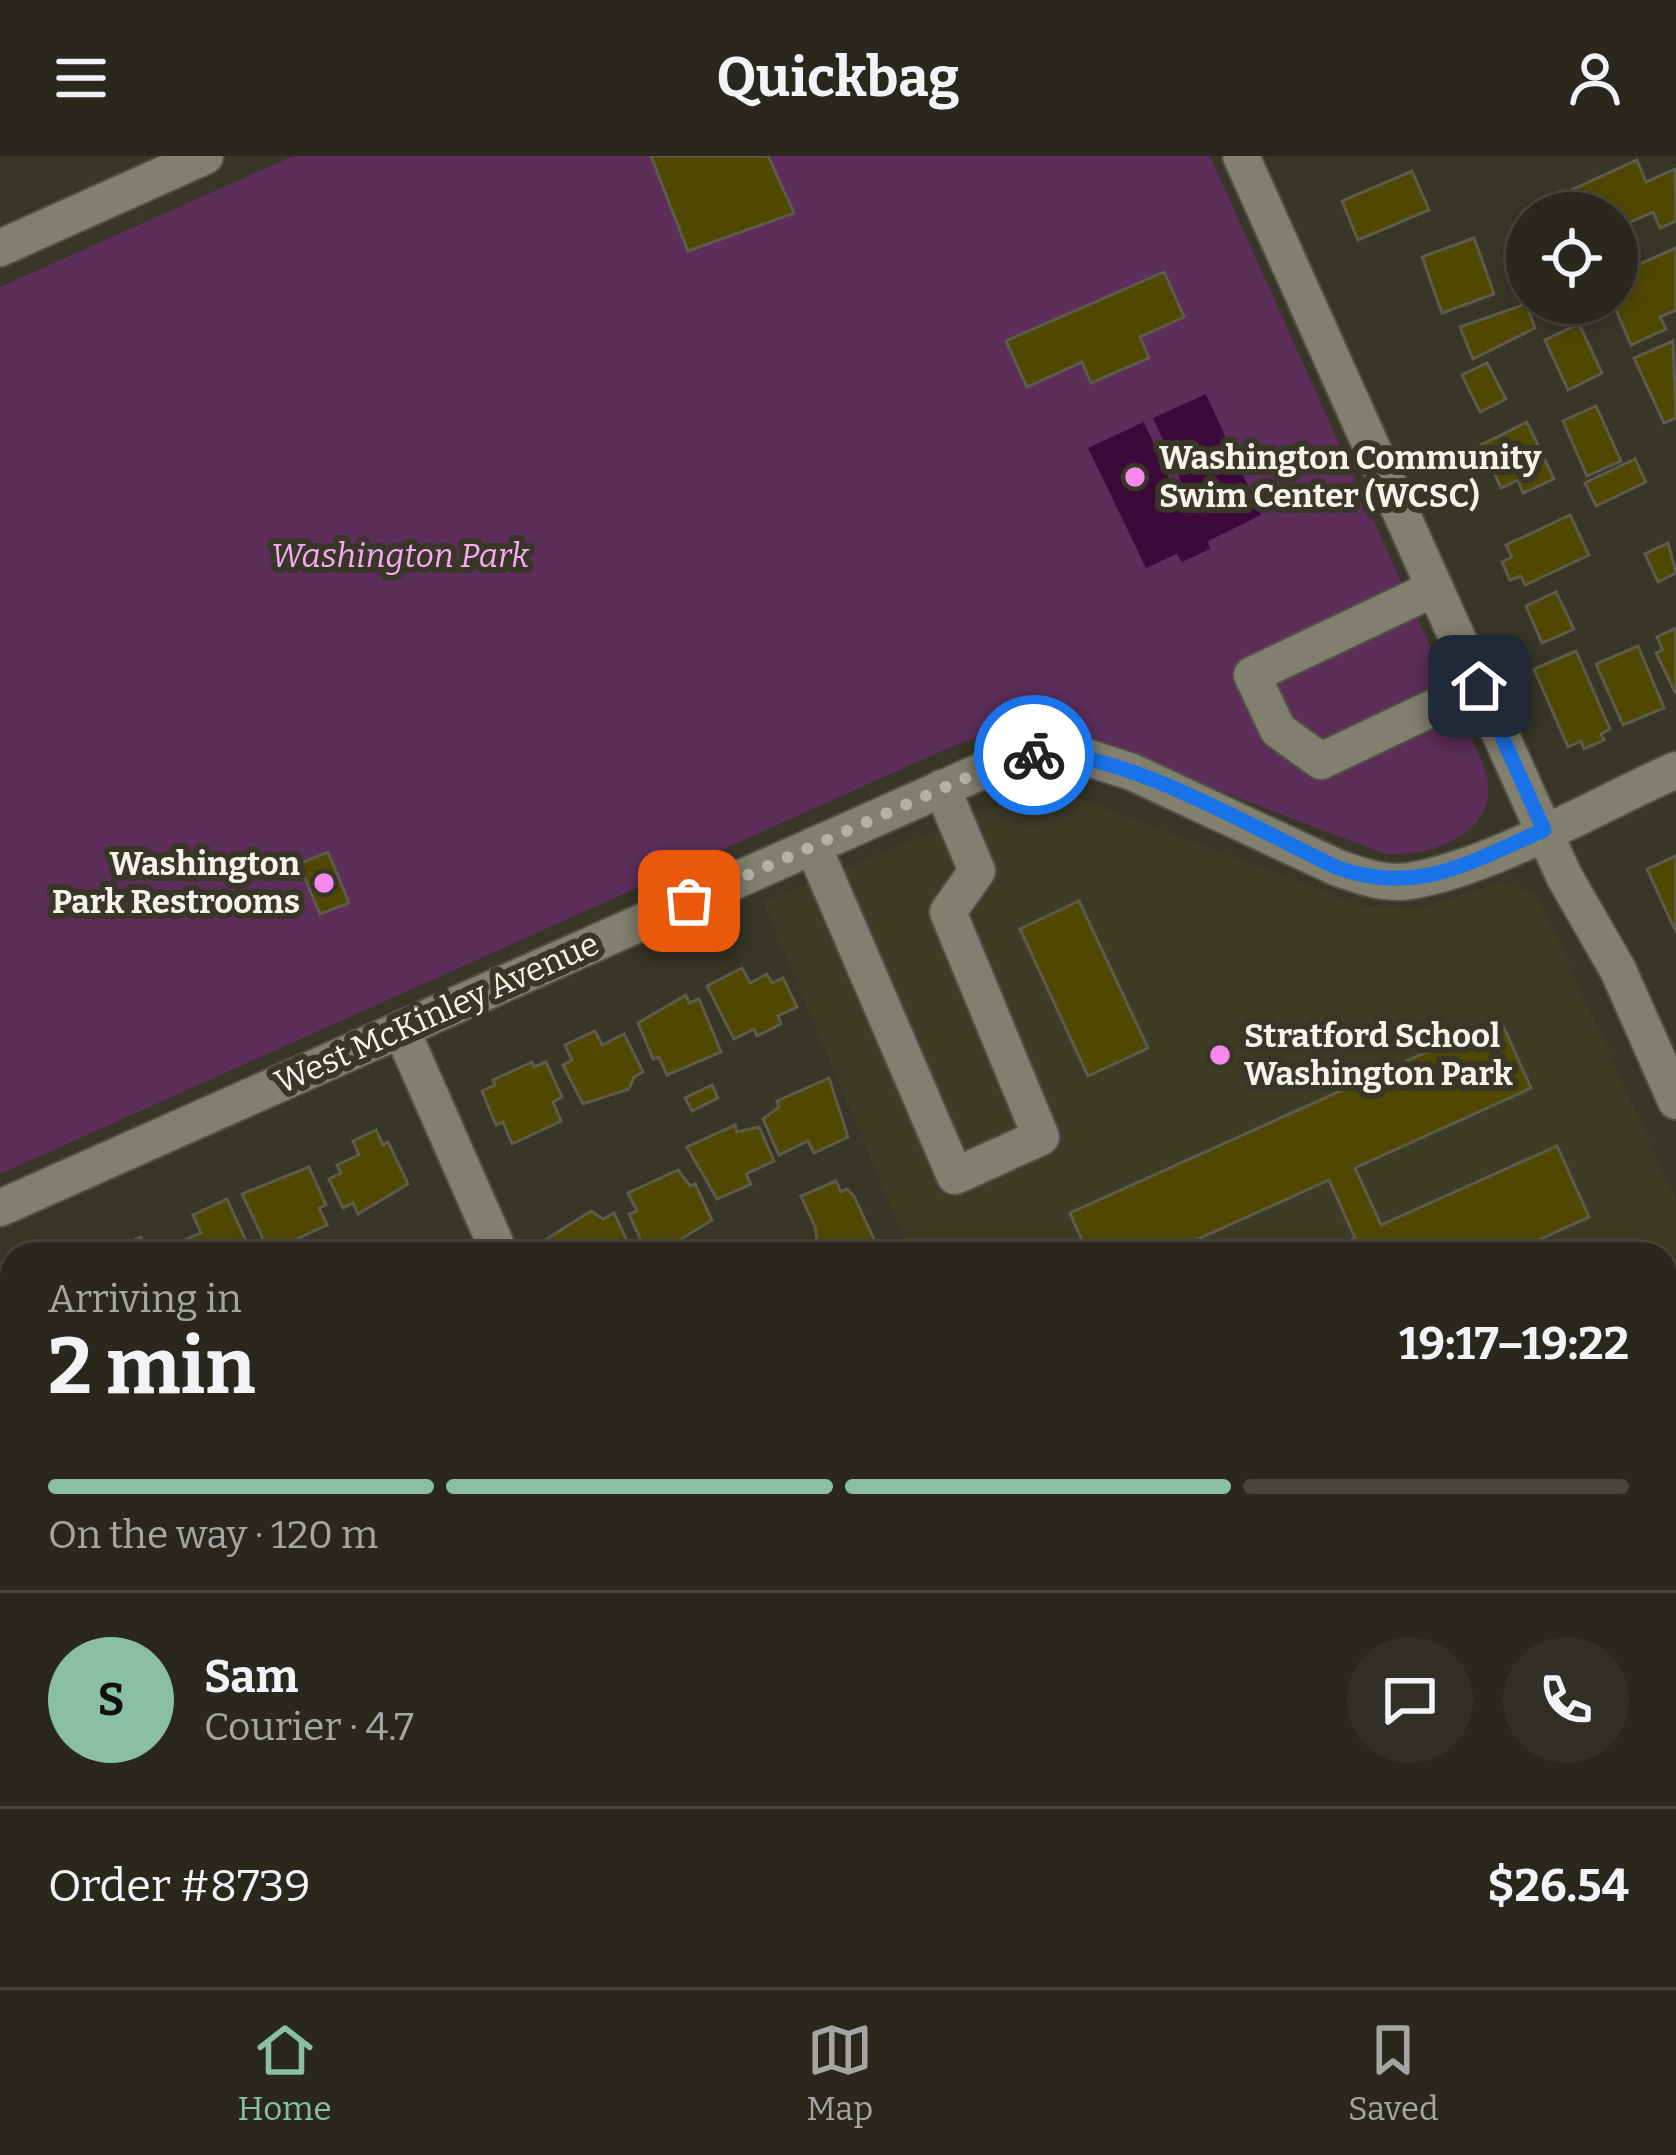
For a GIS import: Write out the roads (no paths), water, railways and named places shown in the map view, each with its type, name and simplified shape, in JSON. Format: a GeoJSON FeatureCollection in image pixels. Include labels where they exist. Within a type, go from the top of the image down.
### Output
{"type":"FeatureCollection","features":[{"type":"Feature","properties":{"kind":"street"},"geometry":{"type":"LineString","coordinates":[[0,248],[205,156]]}},
{"type":"Feature","properties":{"kind":"street"},"geometry":{"type":"LineString","coordinates":[[1241,156],[1544,830],[1618,970],[1676,1101]]}},
{"type":"Feature","properties":{"kind":"street"},"geometry":{"type":"LineString","coordinates":[[1435,588],[1252,675],[1277,730],[1322,761],[1479,686]]}},
{"type":"Feature","properties":{"kind":"street","name":"West McKinley Avenue"},"geometry":{"type":"LineString","coordinates":[[0,1208],[1011,758],[1067,751],[1132,772],[1373,880],[1406,882],[1448,872],[1676,770]]}},
{"type":"Feature","properties":{"kind":"street"},"geometry":{"type":"LineString","coordinates":[[813,846],[955,1176],[1042,1136],[948,912],[977,871],[942,788]]}},
{"type":"Feature","properties":{"kind":"street"},"geometry":{"type":"LineString","coordinates":[[401,1029],[495,1242]]}},
{"type":"Feature","properties":{"kind":"place","name":"Washington Community Swim Center (WCSC)"},"geometry":{"type":"Point","coordinates":[1135,477]}},
{"type":"Feature","properties":{"kind":"place","name":"Washington Park Restrooms"},"geometry":{"type":"Point","coordinates":[324,883]}},
{"type":"Feature","properties":{"kind":"place","name":"Stratford School Washington Park"},"geometry":{"type":"Point","coordinates":[1220,1055]}},
{"type":"Feature","properties":{"kind":"park label","name":"Washington Park"},"geometry":{"type":"Point","coordinates":[400,556]}}]}
